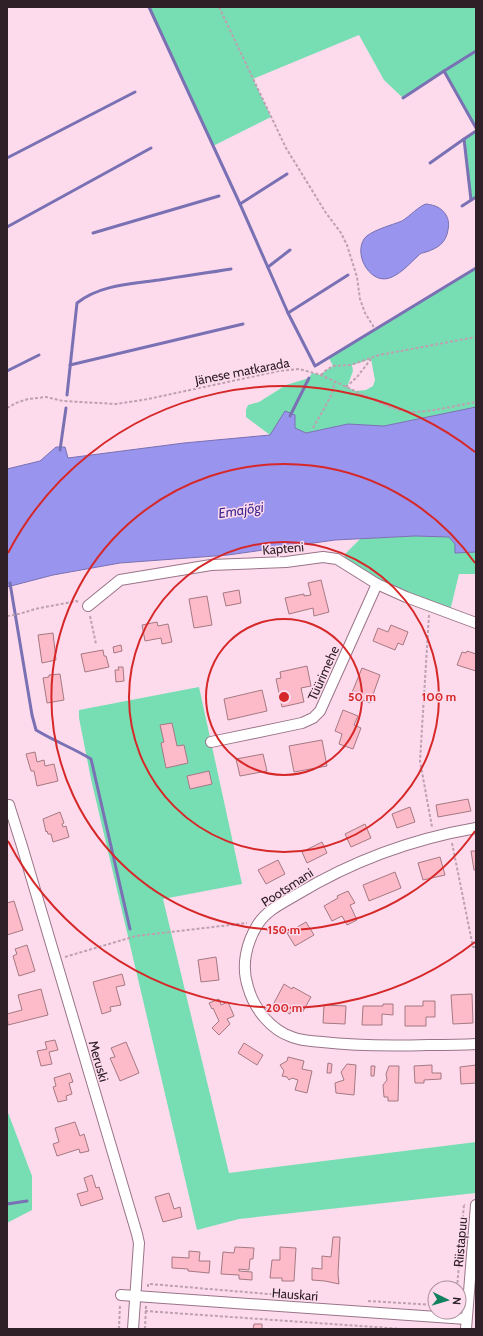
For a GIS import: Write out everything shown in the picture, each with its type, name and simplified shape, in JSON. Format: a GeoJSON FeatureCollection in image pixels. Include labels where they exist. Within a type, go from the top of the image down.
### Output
{"type":"FeatureCollection","features":[{"type":"Feature","properties":{"kind":"street","name":"Kapteni"},"geometry":{"type":"LineString","coordinates":[[88,606],[120,580],[211,565],[286,562],[323,557],[337,559],[377,584],[429,606],[476,623]]}},
{"type":"Feature","properties":{"kind":"street","name":"Tüürimehe"},"geometry":{"type":"LineString","coordinates":[[211,742],[302,723],[313,718],[320,711],[377,584]]}},
{"type":"Feature","properties":{"kind":"street","name":"Meruski"},"geometry":{"type":"LineString","coordinates":[[7,805],[9,805],[22,846],[139,1243],[133,1329]]}},
{"type":"Feature","properties":{"kind":"street","name":"Pootsmani"},"geometry":{"type":"LineString","coordinates":[[476,828],[449,832],[398,847],[348,866],[306,888],[272,909],[258,924],[247,948],[244,968],[245,978],[255,1006],[271,1024],[293,1038],[335,1044],[411,1046],[476,1044]]}},
{"type":"Feature","properties":{"kind":"street","name":"Riistapuu"},"geometry":{"type":"LineString","coordinates":[[466,1324],[476,1209]]}},
{"type":"Feature","properties":{"kind":"street","name":"Hauskari"},"geometry":{"type":"LineString","coordinates":[[121,1295],[466,1324]]}},
{"type":"Feature","properties":{"kind":"path"},"geometry":{"type":"LineString","coordinates":[[219,7],[286,148],[326,213],[341,233],[347,245],[356,277],[360,299],[365,313],[375,329]]}},
{"type":"Feature","properties":{"kind":"path"},"geometry":{"type":"LineString","coordinates":[[321,375],[333,366],[352,365],[379,355],[476,337]]}},
{"type":"Feature","properties":{"kind":"path"},"geometry":{"type":"LineString","coordinates":[[346,387],[357,377],[372,358]]}},
{"type":"Feature","properties":{"kind":"path","name":"Jänese matkarada"},"geometry":{"type":"LineString","coordinates":[[7,408],[28,399],[46,397],[63,401],[116,404],[148,399],[279,371],[299,369],[321,375],[389,407],[409,412],[432,410],[476,402]]}},
{"type":"Feature","properties":{"kind":"path"},"geometry":{"type":"LineString","coordinates":[[313,428],[331,396],[335,382]]}},
{"type":"Feature","properties":{"kind":"path"},"geometry":{"type":"LineString","coordinates":[[7,616],[76,601],[88,606],[96,644]]}},
{"type":"Feature","properties":{"kind":"path"},"geometry":{"type":"LineString","coordinates":[[429,606],[420,761],[433,837]]}},
{"type":"Feature","properties":{"kind":"path"},"geometry":{"type":"LineString","coordinates":[[449,832],[473,947],[476,947]]}},
{"type":"Feature","properties":{"kind":"path"},"geometry":{"type":"LineString","coordinates":[[56,960],[136,936],[246,923],[258,924]]}},
{"type":"Feature","properties":{"kind":"path"},"geometry":{"type":"LineString","coordinates":[[458,1280],[464,1204],[476,1209]]}},
{"type":"Feature","properties":{"kind":"path"},"geometry":{"type":"LineString","coordinates":[[119,1329],[121,1295]]}},
{"type":"Feature","properties":{"kind":"path"},"geometry":{"type":"LineString","coordinates":[[135,1310],[403,1329]]}},
{"type":"Feature","properties":{"kind":"green space"},"geometry":{"type":"Polygon","coordinates":[[[149,7],[476,7],[476,128],[444,72],[403,98],[384,80],[359,35],[253,79],[271,117],[213,146],[149,7]]]}},
{"type":"Feature","properties":{"kind":"green space"},"geometry":{"type":"Polygon","coordinates":[[[476,131],[476,197],[471,200],[464,139],[476,131]]]}},
{"type":"Feature","properties":{"kind":"green space"},"geometry":{"type":"Polygon","coordinates":[[[476,268],[476,407],[384,426],[348,424],[306,433],[295,428],[270,435],[246,417],[248,405],[259,402],[286,385],[309,378],[312,373],[321,375],[333,366],[329,358],[476,268]],[[371,359],[352,365],[353,371],[347,387],[355,391],[366,390],[373,386],[375,380],[371,359]]]}},
{"type":"Feature","properties":{"kind":"green space"},"geometry":{"type":"Polygon","coordinates":[[[415,536],[449,537],[455,544],[456,553],[476,552],[476,574],[459,574],[450,611],[380,581],[344,560],[345,554],[360,539],[415,536]]]}},
{"type":"Feature","properties":{"kind":"green space"},"geometry":{"type":"Polygon","coordinates":[[[199,687],[242,884],[163,899],[229,1173],[476,1142],[476,1193],[239,1219],[197,1230],[91,779],[79,718],[79,710],[199,687]]]}},
{"type":"Feature","properties":{"kind":"green space"},"geometry":{"type":"Polygon","coordinates":[[[7,1110],[32,1176],[32,1210],[7,1223],[7,1110]]]}},
{"type":"Feature","properties":{"kind":"water"},"geometry":{"type":"Polygon","coordinates":[[[426,204],[440,209],[447,217],[447,235],[443,242],[434,249],[420,254],[403,270],[392,277],[385,279],[378,278],[371,274],[366,268],[361,254],[361,246],[364,239],[371,233],[402,221],[426,204]]]}},
{"type":"Feature","properties":{"kind":"water","name":"Emajõgi"},"geometry":{"type":"Polygon","coordinates":[[[476,407],[476,552],[455,553],[455,544],[449,537],[415,536],[335,540],[228,555],[120,563],[53,575],[7,587],[7,469],[40,461],[56,447],[65,447],[68,458],[184,443],[270,435],[285,411],[295,415],[295,428],[306,433],[348,424],[384,426],[476,407]]]}},
{"type":"Feature","properties":{"kind":"building"},"geometry":{"type":"Polygon","coordinates":[[[321,580],[329,612],[314,616],[313,608],[289,614],[285,598],[304,594],[304,596],[311,595],[308,583],[321,580]]]}},
{"type":"Feature","properties":{"kind":"building"},"geometry":{"type":"Polygon","coordinates":[[[239,590],[241,603],[226,606],[223,593],[239,590]]]}},
{"type":"Feature","properties":{"kind":"building"},"geometry":{"type":"Polygon","coordinates":[[[207,596],[212,625],[194,628],[189,599],[207,596]]]}},
{"type":"Feature","properties":{"kind":"building"},"geometry":{"type":"Polygon","coordinates":[[[157,622],[158,626],[168,624],[172,642],[162,644],[161,638],[145,641],[142,625],[157,622]]]}},
{"type":"Feature","properties":{"kind":"building"},"geometry":{"type":"Polygon","coordinates":[[[391,625],[408,632],[403,645],[398,643],[395,650],[373,641],[378,628],[388,632],[391,625]]]}},
{"type":"Feature","properties":{"kind":"building"},"geometry":{"type":"Polygon","coordinates":[[[53,633],[56,660],[42,663],[38,635],[53,633]]]}},
{"type":"Feature","properties":{"kind":"building"},"geometry":{"type":"Polygon","coordinates":[[[121,645],[122,651],[114,653],[113,647],[121,645]]]}},
{"type":"Feature","properties":{"kind":"building"},"geometry":{"type":"Polygon","coordinates":[[[103,650],[109,667],[85,672],[81,654],[103,650]]]}},
{"type":"Feature","properties":{"kind":"building"},"geometry":{"type":"Polygon","coordinates":[[[467,651],[476,654],[476,671],[457,665],[462,652],[466,653],[467,651]]]}},
{"type":"Feature","properties":{"kind":"building"},"geometry":{"type":"Polygon","coordinates":[[[307,666],[311,686],[301,688],[304,702],[282,707],[276,679],[281,678],[280,672],[307,666]]]}},
{"type":"Feature","properties":{"kind":"building"},"geometry":{"type":"Polygon","coordinates":[[[118,667],[123,667],[124,681],[116,682],[115,670],[119,670],[118,667]]]}},
{"type":"Feature","properties":{"kind":"building"},"geometry":{"type":"Polygon","coordinates":[[[362,668],[380,675],[370,703],[351,695],[362,668]]]}},
{"type":"Feature","properties":{"kind":"building"},"geometry":{"type":"Polygon","coordinates":[[[60,674],[64,700],[47,703],[43,678],[49,677],[49,675],[60,674]]]}},
{"type":"Feature","properties":{"kind":"building"},"geometry":{"type":"Polygon","coordinates":[[[262,690],[267,711],[228,720],[224,699],[262,690]]]}},
{"type":"Feature","properties":{"kind":"building"},"geometry":{"type":"Polygon","coordinates":[[[343,710],[358,716],[354,725],[361,728],[353,749],[339,744],[342,734],[335,731],[343,710]]]}},
{"type":"Feature","properties":{"kind":"building"},"geometry":{"type":"Polygon","coordinates":[[[172,723],[177,746],[184,745],[188,763],[166,768],[161,743],[164,742],[160,725],[172,723]]]}},
{"type":"Feature","properties":{"kind":"building"},"geometry":{"type":"Polygon","coordinates":[[[322,740],[327,766],[294,772],[289,746],[322,740]]]}},
{"type":"Feature","properties":{"kind":"building"},"geometry":{"type":"Polygon","coordinates":[[[35,752],[37,762],[44,760],[45,766],[54,764],[58,781],[37,786],[34,771],[31,771],[26,754],[35,752]]]}},
{"type":"Feature","properties":{"kind":"building"},"geometry":{"type":"Polygon","coordinates":[[[263,754],[267,771],[240,776],[236,759],[263,754]]]}},
{"type":"Feature","properties":{"kind":"building"},"geometry":{"type":"Polygon","coordinates":[[[209,771],[212,784],[190,789],[187,776],[209,771]]]}},
{"type":"Feature","properties":{"kind":"building"},"geometry":{"type":"Polygon","coordinates":[[[468,799],[471,811],[438,817],[436,805],[468,799]]]}},
{"type":"Feature","properties":{"kind":"building"},"geometry":{"type":"Polygon","coordinates":[[[410,807],[415,822],[397,828],[392,814],[410,807]]]}},
{"type":"Feature","properties":{"kind":"building"},"geometry":{"type":"Polygon","coordinates":[[[60,812],[64,823],[62,824],[63,827],[66,826],[69,837],[53,842],[51,834],[48,834],[47,831],[46,832],[43,819],[60,812]]]}},
{"type":"Feature","properties":{"kind":"building"},"geometry":{"type":"Polygon","coordinates":[[[365,824],[371,838],[351,847],[345,834],[365,824]]]}},
{"type":"Feature","properties":{"kind":"building"},"geometry":{"type":"Polygon","coordinates":[[[322,842],[327,853],[307,863],[302,852],[322,842]]]}},
{"type":"Feature","properties":{"kind":"building"},"geometry":{"type":"Polygon","coordinates":[[[471,851],[476,851],[476,870],[474,870],[471,851]]]}},
{"type":"Feature","properties":{"kind":"building"},"geometry":{"type":"Polygon","coordinates":[[[440,857],[445,875],[423,880],[418,863],[440,857]]]}},
{"type":"Feature","properties":{"kind":"building"},"geometry":{"type":"Polygon","coordinates":[[[278,860],[285,874],[266,884],[258,870],[278,860]]]}},
{"type":"Feature","properties":{"kind":"building"},"geometry":{"type":"Polygon","coordinates":[[[395,872],[401,888],[369,901],[363,885],[395,872]]]}},
{"type":"Feature","properties":{"kind":"building"},"geometry":{"type":"Polygon","coordinates":[[[348,891],[355,903],[350,905],[357,920],[347,925],[342,916],[332,921],[324,906],[338,898],[337,896],[348,891]]]}},
{"type":"Feature","properties":{"kind":"building"},"geometry":{"type":"Polygon","coordinates":[[[14,901],[23,930],[7,935],[7,903],[14,901]]]}},
{"type":"Feature","properties":{"kind":"building"},"geometry":{"type":"Polygon","coordinates":[[[306,922],[314,935],[295,946],[287,933],[306,922]]]}},
{"type":"Feature","properties":{"kind":"building"},"geometry":{"type":"Polygon","coordinates":[[[27,945],[35,971],[19,976],[13,956],[17,954],[15,949],[27,945]]]}},
{"type":"Feature","properties":{"kind":"building"},"geometry":{"type":"Polygon","coordinates":[[[216,957],[219,980],[201,982],[198,960],[216,957]]]}},
{"type":"Feature","properties":{"kind":"building"},"geometry":{"type":"Polygon","coordinates":[[[122,974],[125,985],[116,987],[121,1005],[110,1007],[111,1011],[102,1014],[93,982],[122,974]]]}},
{"type":"Feature","properties":{"kind":"building"},"geometry":{"type":"Polygon","coordinates":[[[284,984],[292,989],[293,987],[311,997],[302,1013],[293,1008],[290,1014],[273,1005],[284,984]]]}},
{"type":"Feature","properties":{"kind":"building"},"geometry":{"type":"Polygon","coordinates":[[[41,989],[48,1015],[8,1025],[7,1014],[22,1010],[18,995],[41,989]]]}},
{"type":"Feature","properties":{"kind":"building"},"geometry":{"type":"Polygon","coordinates":[[[472,994],[473,1023],[453,1024],[451,995],[472,994]]]}},
{"type":"Feature","properties":{"kind":"building"},"geometry":{"type":"Polygon","coordinates":[[[219,999],[221,1005],[228,1002],[234,1016],[227,1019],[230,1024],[219,1035],[212,1028],[219,1021],[209,1003],[219,999]]]}},
{"type":"Feature","properties":{"kind":"building"},"geometry":{"type":"Polygon","coordinates":[[[423,1001],[435,1001],[435,1017],[426,1017],[426,1026],[405,1026],[405,1006],[423,1006],[423,1001]]]}},
{"type":"Feature","properties":{"kind":"building"},"geometry":{"type":"Polygon","coordinates":[[[383,1004],[393,1004],[393,1015],[382,1014],[382,1025],[362,1025],[363,1006],[383,1006],[383,1004]]]}},
{"type":"Feature","properties":{"kind":"building"},"geometry":{"type":"Polygon","coordinates":[[[324,1005],[346,1006],[345,1024],[323,1023],[324,1005]]]}},
{"type":"Feature","properties":{"kind":"building"},"geometry":{"type":"Polygon","coordinates":[[[55,1040],[58,1050],[49,1052],[52,1064],[41,1066],[37,1051],[47,1049],[45,1042],[55,1040]]]}},
{"type":"Feature","properties":{"kind":"building"},"geometry":{"type":"Polygon","coordinates":[[[126,1042],[139,1073],[120,1081],[110,1058],[115,1057],[111,1048],[126,1042]]]}},
{"type":"Feature","properties":{"kind":"building"},"geometry":{"type":"Polygon","coordinates":[[[244,1043],[263,1055],[257,1065],[238,1053],[244,1043]]]}},
{"type":"Feature","properties":{"kind":"building"},"geometry":{"type":"Polygon","coordinates":[[[288,1057],[304,1061],[302,1069],[312,1071],[307,1093],[295,1090],[298,1080],[292,1078],[289,1080],[287,1077],[282,1076],[284,1071],[280,1065],[287,1061],[288,1057]]]}},
{"type":"Feature","properties":{"kind":"building"},"geometry":{"type":"Polygon","coordinates":[[[328,1063],[332,1064],[331,1073],[327,1073],[328,1063]]]}},
{"type":"Feature","properties":{"kind":"building"},"geometry":{"type":"Polygon","coordinates":[[[347,1064],[356,1065],[354,1095],[336,1093],[335,1083],[344,1080],[341,1072],[347,1064]]]}},
{"type":"Feature","properties":{"kind":"building"},"geometry":{"type":"Polygon","coordinates":[[[432,1065],[432,1073],[441,1073],[441,1079],[424,1080],[424,1083],[415,1083],[414,1066],[432,1065]]]}},
{"type":"Feature","properties":{"kind":"building"},"geometry":{"type":"Polygon","coordinates":[[[476,1065],[476,1083],[461,1084],[460,1067],[476,1065]]]}},
{"type":"Feature","properties":{"kind":"building"},"geometry":{"type":"Polygon","coordinates":[[[371,1066],[375,1066],[374,1076],[371,1076],[371,1066]]]}},
{"type":"Feature","properties":{"kind":"building"},"geometry":{"type":"Polygon","coordinates":[[[389,1066],[399,1066],[398,1101],[388,1101],[388,1097],[384,1097],[383,1085],[387,1080],[386,1074],[389,1066]]]}},
{"type":"Feature","properties":{"kind":"building"},"geometry":{"type":"Polygon","coordinates":[[[70,1073],[73,1082],[69,1083],[72,1094],[66,1096],[67,1100],[58,1102],[53,1087],[56,1086],[54,1078],[70,1073]]]}},
{"type":"Feature","properties":{"kind":"building"},"geometry":{"type":"Polygon","coordinates":[[[75,1122],[80,1136],[84,1134],[89,1151],[80,1153],[79,1149],[57,1156],[53,1144],[59,1142],[55,1128],[75,1122]]]}},
{"type":"Feature","properties":{"kind":"building"},"geometry":{"type":"Polygon","coordinates":[[[92,1175],[96,1188],[99,1187],[103,1199],[81,1206],[77,1194],[88,1191],[84,1178],[92,1175]]]}},
{"type":"Feature","properties":{"kind":"building"},"geometry":{"type":"Polygon","coordinates":[[[169,1193],[174,1209],[180,1207],[182,1217],[163,1222],[155,1197],[169,1193]]]}},
{"type":"Feature","properties":{"kind":"building"},"geometry":{"type":"Polygon","coordinates":[[[333,1237],[340,1237],[338,1274],[339,1284],[312,1280],[312,1268],[322,1269],[322,1256],[331,1257],[333,1237]]]}},
{"type":"Feature","properties":{"kind":"building"},"geometry":{"type":"Polygon","coordinates":[[[235,1247],[254,1248],[253,1259],[250,1259],[249,1270],[239,1269],[239,1271],[252,1272],[252,1280],[239,1279],[239,1275],[221,1274],[223,1252],[234,1253],[235,1247]]]}},
{"type":"Feature","properties":{"kind":"building"},"geometry":{"type":"Polygon","coordinates":[[[280,1247],[296,1248],[294,1281],[282,1281],[282,1278],[270,1278],[272,1260],[280,1260],[280,1247]]]}},
{"type":"Feature","properties":{"kind":"building"},"geometry":{"type":"Polygon","coordinates":[[[189,1251],[200,1252],[199,1261],[210,1261],[209,1273],[172,1268],[172,1257],[189,1258],[189,1251]]]}},
{"type":"Feature","properties":{"kind":"building"},"geometry":{"type":"Polygon","coordinates":[[[254,1324],[262,1324],[262,1329],[253,1329],[254,1324]]]}},
{"type":"Feature","properties":{"kind":"waterway"},"geometry":{"type":"LineString","coordinates":[[149,7],[240,204],[288,313],[315,366],[476,268]]}},
{"type":"Feature","properties":{"kind":"waterway"},"geometry":{"type":"LineString","coordinates":[[476,51],[444,71],[476,128]]}},
{"type":"Feature","properties":{"kind":"waterway"},"geometry":{"type":"LineString","coordinates":[[403,98],[444,71]]}},
{"type":"Feature","properties":{"kind":"waterway"},"geometry":{"type":"LineString","coordinates":[[7,158],[135,92]]}},
{"type":"Feature","properties":{"kind":"waterway"},"geometry":{"type":"LineString","coordinates":[[471,200],[464,139],[476,131]]}},
{"type":"Feature","properties":{"kind":"waterway"},"geometry":{"type":"LineString","coordinates":[[430,163],[464,139]]}},
{"type":"Feature","properties":{"kind":"waterway"},"geometry":{"type":"LineString","coordinates":[[7,227],[151,148]]}},
{"type":"Feature","properties":{"kind":"waterway"},"geometry":{"type":"LineString","coordinates":[[240,204],[287,174]]}},
{"type":"Feature","properties":{"kind":"waterway"},"geometry":{"type":"LineString","coordinates":[[93,233],[219,196]]}},
{"type":"Feature","properties":{"kind":"waterway"},"geometry":{"type":"LineString","coordinates":[[462,206],[476,197]]}},
{"type":"Feature","properties":{"kind":"waterway"},"geometry":{"type":"LineString","coordinates":[[268,267],[290,250]]}},
{"type":"Feature","properties":{"kind":"waterway"},"geometry":{"type":"LineString","coordinates":[[67,395],[77,303],[95,292],[116,286],[231,269]]}},
{"type":"Feature","properties":{"kind":"waterway"},"geometry":{"type":"LineString","coordinates":[[288,313],[348,275]]}},
{"type":"Feature","properties":{"kind":"waterway"},"geometry":{"type":"LineString","coordinates":[[70,365],[243,324]]}},
{"type":"Feature","properties":{"kind":"waterway"},"geometry":{"type":"LineString","coordinates":[[7,371],[39,355]]}},
{"type":"Feature","properties":{"kind":"waterway"},"geometry":{"type":"LineString","coordinates":[[290,416],[309,378]]}},
{"type":"Feature","properties":{"kind":"waterway"},"geometry":{"type":"LineString","coordinates":[[60,450],[66,408]]}},
{"type":"Feature","properties":{"kind":"waterway"},"geometry":{"type":"LineString","coordinates":[[10,583],[32,715],[36,730],[91,759],[130,929]]}},
{"type":"Feature","properties":{"kind":"waterway"},"geometry":{"type":"LineString","coordinates":[[7,1204],[27,1201]]}}]}
